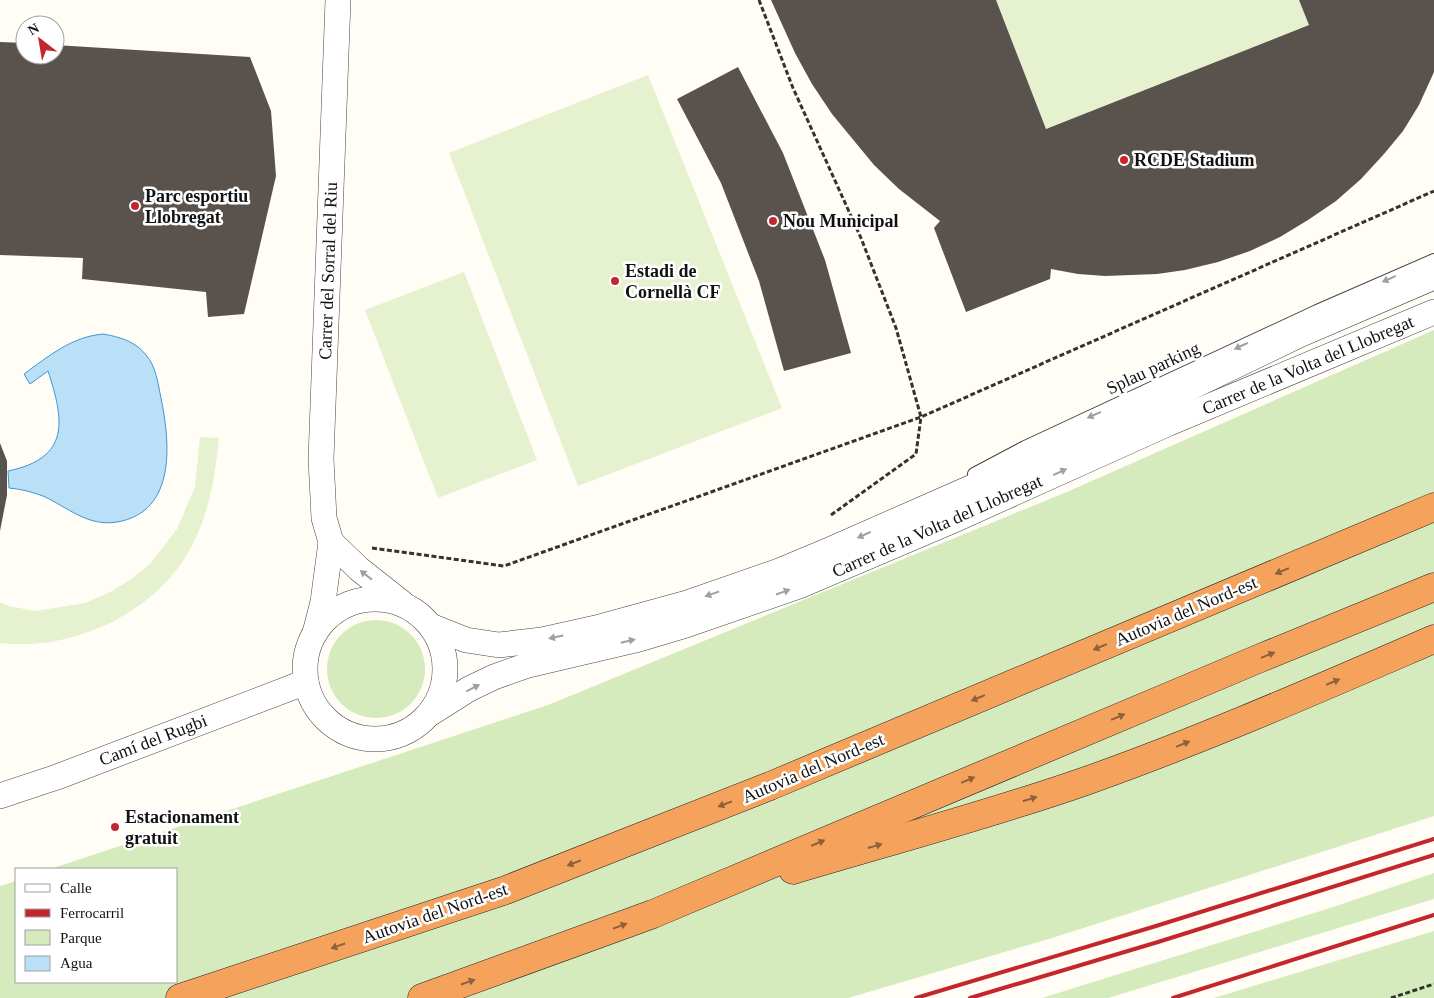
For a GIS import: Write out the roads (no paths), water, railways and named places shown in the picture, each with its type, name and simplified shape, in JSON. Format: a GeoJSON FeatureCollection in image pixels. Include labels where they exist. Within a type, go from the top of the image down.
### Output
{"type":"FeatureCollection","features":[{"type":"Feature","properties":{"kind":"highway"},"geometry":{"type":"LineString","coordinates":[[1327,552],[1434,501]]}},
{"type":"Feature","properties":{"kind":"highway","name":"Autovia del Nord-est"},"geometry":{"type":"LineString","coordinates":[[180,998],[514,886],[770,786],[1434,507]]}},
{"type":"Feature","properties":{"kind":"highway"},"geometry":{"type":"LineString","coordinates":[[422,998],[525,962],[677,904],[1258,658],[1434,587]]}},
{"type":"Feature","properties":{"kind":"highway"},"geometry":{"type":"LineString","coordinates":[[677,904],[950,824],[1082,782],[1237,722],[1434,639]]}},
{"type":"Feature","properties":{"kind":"street","name":"Carrer del Sorral del Riu"},"geometry":{"type":"LineString","coordinates":[[315,633],[323,602],[331,542],[324,518],[321,459],[338,0]]}},
{"type":"Feature","properties":{"kind":"street","name":"Carrer de la Volta del Llobregat"},"geometry":{"type":"LineString","coordinates":[[431,626],[466,640],[499,645],[542,640],[596,628],[687,603],[779,571],[894,522],[1152,406],[1299,335],[1434,277]]}},
{"type":"Feature","properties":{"kind":"street","name":"Carrer de la Volta del Llobregat"},"geometry":{"type":"LineString","coordinates":[[431,713],[469,689],[494,677],[528,665],[639,639],[800,586],[954,520],[1167,424],[1434,312]]}},
{"type":"Feature","properties":{"kind":"street"},"geometry":{"type":"LineString","coordinates":[[331,542],[359,569],[414,610],[431,626],[442,648],[446,671],[442,693],[431,713],[413,729],[401,735],[378,739],[365,738],[341,730],[324,718],[312,701],[306,682],[308,649],[315,633],[327,618],[336,611],[356,602],[380,598],[404,604]]}},
{"type":"Feature","properties":{"kind":"street","name":"Camí del Rugbi"},"geometry":{"type":"LineString","coordinates":[[0,796],[57,777],[306,682]]}},
{"type":"Feature","properties":{"kind":"lane","name":"Splau parking"},"geometry":{"type":"LineString","coordinates":[[894,522],[1025,447],[1317,311],[1434,260]]}},
{"type":"Feature","properties":{"kind":"water"},"geometry":{"type":"Polygon","coordinates":[[[103,334],[121,338],[137,346],[152,364],[158,381],[164,416],[167,454],[165,473],[160,490],[150,505],[136,516],[117,522],[106,523],[87,519],[43,496],[9,488],[8,471],[28,465],[43,457],[53,447],[58,434],[57,405],[48,371],[30,384],[24,374],[61,348],[81,339],[103,334]]]}},
{"type":"Feature","properties":{"kind":"railway"},"geometry":{"type":"LineString","coordinates":[[916,998],[1156,926],[1434,839]]}},
{"type":"Feature","properties":{"kind":"railway"},"geometry":{"type":"LineString","coordinates":[[970,998],[1158,942],[1434,855]]}},
{"type":"Feature","properties":{"kind":"railway"},"geometry":{"type":"LineString","coordinates":[[1173,998],[1434,915]]}},
{"type":"Feature","properties":{"kind":"place","name":"RCDE Stadium"},"geometry":{"type":"Point","coordinates":[1124,160]}},
{"type":"Feature","properties":{"kind":"place","name":"Parc esportiu Llobregat"},"geometry":{"type":"Point","coordinates":[135,206]}},
{"type":"Feature","properties":{"kind":"place","name":"Nou Municipal"},"geometry":{"type":"Point","coordinates":[773,221]}},
{"type":"Feature","properties":{"kind":"place","name":"Estadi de Cornellà CF"},"geometry":{"type":"Point","coordinates":[615,281]}},
{"type":"Feature","properties":{"kind":"place","name":"Estacionament gratuit"},"geometry":{"type":"Point","coordinates":[115,827]}}]}
